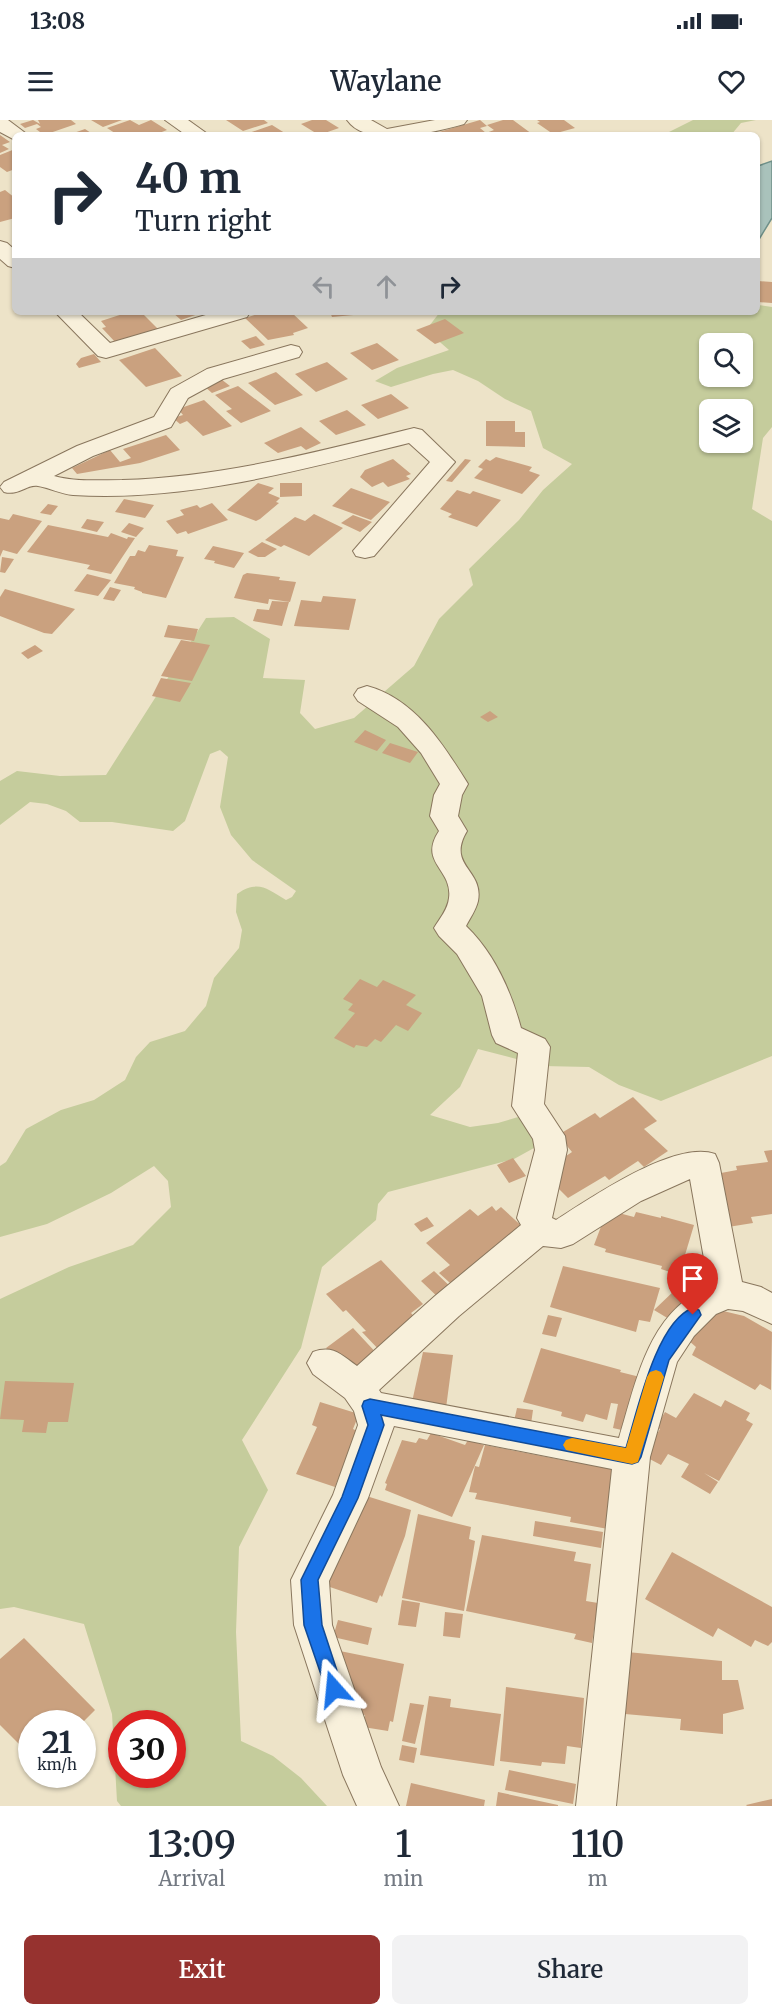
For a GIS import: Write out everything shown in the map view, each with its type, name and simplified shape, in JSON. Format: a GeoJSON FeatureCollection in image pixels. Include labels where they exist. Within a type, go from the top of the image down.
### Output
{"type":"FeatureCollection","features":[{"type":"Feature","properties":{"kind":"street"},"geometry":{"type":"LineString","coordinates":[[175,120],[194,132]]}},
{"type":"Feature","properties":{"kind":"street"},"geometry":{"type":"LineString","coordinates":[[357,120],[378,132]]}},
{"type":"Feature","properties":{"kind":"street"},"geometry":{"type":"LineString","coordinates":[[407,132],[457,120]]}},
{"type":"Feature","properties":{"kind":"street"},"geometry":{"type":"LineString","coordinates":[[0,123],[14,132]]}},
{"type":"Feature","properties":{"kind":"street"},"geometry":{"type":"LineString","coordinates":[[2,237],[12,256]]}},
{"type":"Feature","properties":{"kind":"street"},"geometry":{"type":"LineString","coordinates":[[69,315],[106,351],[226,315]]}},
{"type":"Feature","properties":{"kind":"street"},"geometry":{"type":"LineString","coordinates":[[11,483],[85,450],[163,422],[179,394],[215,374],[291,352]]}},
{"type":"Feature","properties":{"kind":"street"},"geometry":{"type":"LineString","coordinates":[[11,483],[71,488],[160,486],[229,477],[305,462],[414,435],[443,462],[365,551]]}},
{"type":"Feature","properties":{"kind":"street"},"geometry":{"type":"LineString","coordinates":[[367,695],[408,721],[430,747],[454,784],[448,795],[444,816],[453,831],[445,840],[445,856],[459,876],[465,897],[459,913],[448,928],[468,946],[497,996],[507,1035],[534,1047],[528,1106],[549,1136],[551,1150],[534,1218],[543,1232],[561,1234],[623,1196],[683,1166],[704,1163],[727,1295]]}},
{"type":"Feature","properties":{"kind":"street"},"geometry":{"type":"LineString","coordinates":[[364,1396],[447,1306],[541,1228]]}},
{"type":"Feature","properties":{"kind":"street"},"geometry":{"type":"LineString","coordinates":[[596,1806],[632,1457],[661,1357],[682,1326],[704,1304],[727,1295],[749,1297],[772,1310]]}},
{"type":"Feature","properties":{"kind":"street"},"geometry":{"type":"LineString","coordinates":[[326,1363],[364,1396],[376,1425],[350,1498],[310,1580],[313,1625],[363,1775],[380,1806]]}},
{"type":"Feature","properties":{"kind":"street"},"geometry":{"type":"LineString","coordinates":[[364,1396],[632,1457]]}},
{"type":"Feature","properties":{"kind":"green space"},"geometry":{"type":"Polygon","coordinates":[[[693,120],[756,120],[741,123],[734,132],[669,132],[693,120]]]}},
{"type":"Feature","properties":{"kind":"green space"},"geometry":{"type":"Polygon","coordinates":[[[760,305],[772,307],[772,427],[763,438],[752,509],[772,521],[772,1056],[661,1101],[619,1085],[589,1067],[543,1066],[478,1049],[460,1087],[430,1115],[470,1127],[498,1123],[525,1115],[543,1143],[514,1159],[388,1192],[378,1204],[376,1220],[322,1267],[301,1348],[242,1440],[268,1490],[239,1547],[236,1632],[241,1741],[273,1756],[301,1778],[327,1806],[121,1806],[117,1801],[116,1788],[186,1788],[186,1710],[111,1710],[84,1624],[14,1607],[0,1609],[0,1299],[69,1267],[133,1245],[171,1207],[168,1181],[154,1166],[111,1193],[47,1224],[0,1237],[0,1166],[6,1162],[26,1129],[61,1110],[94,1100],[125,1080],[136,1057],[150,1042],[185,1031],[206,1006],[214,978],[239,948],[242,930],[236,912],[237,894],[251,887],[262,887],[286,900],[296,891],[252,860],[231,835],[220,807],[228,757],[220,750],[210,754],[185,821],[173,831],[112,822],[80,822],[66,811],[47,804],[30,802],[0,825],[0,781],[17,771],[60,776],[106,775],[206,618],[234,617],[270,639],[263,678],[305,680],[300,713],[315,729],[354,718],[414,666],[439,619],[473,585],[469,569],[519,520],[543,490],[572,464],[543,448],[531,411],[505,399],[478,381],[453,370],[391,387],[375,381],[397,368],[449,350],[426,330],[438,315],[760,315],[760,305]]]}},
{"type":"Feature","properties":{"kind":"water"},"geometry":{"type":"Polygon","coordinates":[[[772,161],[772,218],[760,238],[760,165],[772,161]]]}},
{"type":"Feature","properties":{"kind":"building"},"geometry":{"type":"Polygon","coordinates":[[[33,120],[40,124],[38,120],[71,120],[76,124],[53,132],[40,132],[36,129],[41,127],[37,124],[25,128],[20,124],[33,120]]]}},
{"type":"Feature","properties":{"kind":"building"},"geometry":{"type":"Polygon","coordinates":[[[91,120],[122,120],[103,127],[91,120]]]}},
{"type":"Feature","properties":{"kind":"building"},"geometry":{"type":"Polygon","coordinates":[[[130,120],[139,125],[151,120],[167,130],[162,132],[113,132],[107,128],[130,120]]]}},
{"type":"Feature","properties":{"kind":"building"},"geometry":{"type":"Polygon","coordinates":[[[226,120],[264,120],[268,123],[243,131],[226,120]]]}},
{"type":"Feature","properties":{"kind":"building"},"geometry":{"type":"Polygon","coordinates":[[[312,120],[326,120],[339,128],[328,132],[314,132],[301,124],[312,120]]]}},
{"type":"Feature","properties":{"kind":"building"},"geometry":{"type":"Polygon","coordinates":[[[480,120],[487,126],[480,128],[485,132],[439,132],[480,120]]]}},
{"type":"Feature","properties":{"kind":"building"},"geometry":{"type":"Polygon","coordinates":[[[503,120],[513,120],[529,132],[489,132],[494,130],[487,125],[503,120]]]}},
{"type":"Feature","properties":{"kind":"building"},"geometry":{"type":"Polygon","coordinates":[[[537,120],[564,120],[575,128],[550,132],[537,123],[540,122],[537,120]]]}},
{"type":"Feature","properties":{"kind":"building"},"geometry":{"type":"Polygon","coordinates":[[[272,125],[283,132],[252,132],[272,125]]]}},
{"type":"Feature","properties":{"kind":"building"},"geometry":{"type":"Polygon","coordinates":[[[0,135],[10,142],[2,145],[9,149],[0,153],[0,135]]]}},
{"type":"Feature","properties":{"kind":"building"},"geometry":{"type":"Polygon","coordinates":[[[12,150],[12,170],[7,172],[0,167],[0,155],[12,150]]]}},
{"type":"Feature","properties":{"kind":"building"},"geometry":{"type":"Polygon","coordinates":[[[5,190],[12,196],[12,219],[0,222],[0,192],[5,190]]]}},
{"type":"Feature","properties":{"kind":"building"},"geometry":{"type":"Polygon","coordinates":[[[760,281],[772,282],[772,303],[760,302],[760,281]]]}},
{"type":"Feature","properties":{"kind":"building"},"geometry":{"type":"Polygon","coordinates":[[[120,315],[144,315],[159,330],[116,343],[102,328],[106,327],[101,321],[120,315]]]}},
{"type":"Feature","properties":{"kind":"building"},"geometry":{"type":"Polygon","coordinates":[[[175,315],[195,315],[181,320],[175,315]]]}},
{"type":"Feature","properties":{"kind":"building"},"geometry":{"type":"Polygon","coordinates":[[[254,315],[294,315],[308,328],[293,333],[294,335],[268,340],[245,318],[254,315]]]}},
{"type":"Feature","properties":{"kind":"building"},"geometry":{"type":"Polygon","coordinates":[[[445,319],[464,333],[435,344],[416,330],[445,319]]]}},
{"type":"Feature","properties":{"kind":"building"},"geometry":{"type":"Polygon","coordinates":[[[256,336],[265,345],[250,349],[241,341],[256,336]]]}},
{"type":"Feature","properties":{"kind":"building"},"geometry":{"type":"Polygon","coordinates":[[[377,343],[399,360],[372,370],[350,353],[377,343]]]}},
{"type":"Feature","properties":{"kind":"building"},"geometry":{"type":"Polygon","coordinates":[[[155,348],[182,376],[146,387],[119,360],[155,348]]]}},
{"type":"Feature","properties":{"kind":"building"},"geometry":{"type":"Polygon","coordinates":[[[94,354],[101,362],[79,368],[76,364],[81,358],[94,354]]]}},
{"type":"Feature","properties":{"kind":"building"},"geometry":{"type":"Polygon","coordinates":[[[327,362],[348,379],[316,392],[295,374],[327,362]]]}},
{"type":"Feature","properties":{"kind":"building"},"geometry":{"type":"Polygon","coordinates":[[[276,372],[303,395],[275,405],[248,383],[276,372]]]}},
{"type":"Feature","properties":{"kind":"building"},"geometry":{"type":"Polygon","coordinates":[[[221,379],[230,386],[212,393],[204,386],[221,379]]]}},
{"type":"Feature","properties":{"kind":"building"},"geometry":{"type":"Polygon","coordinates":[[[238,386],[271,411],[241,423],[226,411],[232,409],[215,395],[238,386]]]}},
{"type":"Feature","properties":{"kind":"building"},"geometry":{"type":"Polygon","coordinates":[[[391,394],[409,408],[378,419],[361,405],[391,394]]]}},
{"type":"Feature","properties":{"kind":"building"},"geometry":{"type":"Polygon","coordinates":[[[204,400],[232,426],[203,436],[187,421],[180,424],[173,418],[183,415],[178,409],[204,400]]]}},
{"type":"Feature","properties":{"kind":"building"},"geometry":{"type":"Polygon","coordinates":[[[347,410],[366,425],[336,435],[319,421],[347,410]]]}},
{"type":"Feature","properties":{"kind":"building"},"geometry":{"type":"Polygon","coordinates":[[[486,421],[515,421],[515,432],[525,432],[525,447],[486,446],[486,421]]]}},
{"type":"Feature","properties":{"kind":"building"},"geometry":{"type":"Polygon","coordinates":[[[301,427],[321,443],[306,450],[301,446],[278,453],[264,443],[301,427]]]}},
{"type":"Feature","properties":{"kind":"building"},"geometry":{"type":"Polygon","coordinates":[[[166,435],[180,450],[140,463],[77,474],[72,468],[110,450],[120,462],[131,458],[123,449],[166,435]]]}},
{"type":"Feature","properties":{"kind":"building"},"geometry":{"type":"Polygon","coordinates":[[[496,457],[532,467],[529,471],[540,475],[522,494],[474,478],[483,469],[478,467],[486,459],[490,461],[496,457]]]}},
{"type":"Feature","properties":{"kind":"building"},"geometry":{"type":"Polygon","coordinates":[[[393,459],[411,474],[406,476],[410,479],[388,487],[383,482],[372,487],[360,477],[365,470],[393,459]]]}},
{"type":"Feature","properties":{"kind":"building"},"geometry":{"type":"Polygon","coordinates":[[[465,459],[471,460],[452,482],[446,481],[465,459]]]}},
{"type":"Feature","properties":{"kind":"building"},"geometry":{"type":"Polygon","coordinates":[[[258,483],[274,488],[268,493],[280,498],[276,502],[279,503],[256,521],[227,510],[258,483]]]}},
{"type":"Feature","properties":{"kind":"building"},"geometry":{"type":"Polygon","coordinates":[[[280,483],[302,483],[302,496],[280,497],[280,483]]]}},
{"type":"Feature","properties":{"kind":"building"},"geometry":{"type":"Polygon","coordinates":[[[351,488],[390,502],[371,520],[332,506],[351,488]]]}},
{"type":"Feature","properties":{"kind":"building"},"geometry":{"type":"Polygon","coordinates":[[[457,490],[470,494],[473,491],[501,500],[477,527],[448,517],[452,514],[440,509],[457,490]]]}},
{"type":"Feature","properties":{"kind":"building"},"geometry":{"type":"Polygon","coordinates":[[[124,499],[154,505],[145,518],[115,512],[124,499]]]}},
{"type":"Feature","properties":{"kind":"building"},"geometry":{"type":"Polygon","coordinates":[[[212,503],[228,520],[188,534],[186,531],[177,534],[166,521],[184,515],[180,510],[197,505],[200,508],[212,503]]]}},
{"type":"Feature","properties":{"kind":"building"},"geometry":{"type":"Polygon","coordinates":[[[48,504],[58,506],[51,515],[40,513],[48,504]]]}},
{"type":"Feature","properties":{"kind":"building"},"geometry":{"type":"Polygon","coordinates":[[[13,514],[42,521],[17,554],[3,550],[0,557],[0,518],[9,520],[13,514]]]}},
{"type":"Feature","properties":{"kind":"building"},"geometry":{"type":"Polygon","coordinates":[[[314,514],[343,528],[309,556],[265,540],[295,517],[305,521],[314,514]]]}},
{"type":"Feature","properties":{"kind":"building"},"geometry":{"type":"Polygon","coordinates":[[[353,515],[372,522],[360,532],[341,523],[353,515]]]}},
{"type":"Feature","properties":{"kind":"building"},"geometry":{"type":"Polygon","coordinates":[[[87,519],[104,522],[97,532],[81,528],[87,519]]]}},
{"type":"Feature","properties":{"kind":"building"},"geometry":{"type":"Polygon","coordinates":[[[129,523],[144,528],[136,537],[121,532],[129,523]]]}},
{"type":"Feature","properties":{"kind":"building"},"geometry":{"type":"Polygon","coordinates":[[[48,525],[108,537],[111,533],[127,539],[128,537],[135,538],[111,574],[87,569],[90,565],[27,552],[48,525]]]}},
{"type":"Feature","properties":{"kind":"building"},"geometry":{"type":"Polygon","coordinates":[[[262,542],[277,549],[265,557],[258,557],[248,552],[262,542]]]}},
{"type":"Feature","properties":{"kind":"building"},"geometry":{"type":"Polygon","coordinates":[[[149,545],[178,550],[176,556],[184,557],[166,598],[142,593],[134,589],[135,587],[114,583],[130,556],[135,556],[138,550],[145,552],[149,545]]]}},
{"type":"Feature","properties":{"kind":"building"},"geometry":{"type":"Polygon","coordinates":[[[213,546],[244,553],[234,568],[204,559],[213,546]]]}},
{"type":"Feature","properties":{"kind":"building"},"geometry":{"type":"Polygon","coordinates":[[[2,557],[14,559],[5,573],[0,572],[2,557]]]}},
{"type":"Feature","properties":{"kind":"building"},"geometry":{"type":"Polygon","coordinates":[[[247,573],[280,577],[279,580],[296,582],[290,602],[269,599],[268,604],[234,598],[243,575],[247,573]]]}},
{"type":"Feature","properties":{"kind":"building"},"geometry":{"type":"Polygon","coordinates":[[[87,574],[111,580],[98,596],[74,591],[87,574]]]}},
{"type":"Feature","properties":{"kind":"building"},"geometry":{"type":"Polygon","coordinates":[[[110,587],[121,590],[114,601],[103,599],[110,587]]]}},
{"type":"Feature","properties":{"kind":"building"},"geometry":{"type":"Polygon","coordinates":[[[5,589],[75,609],[52,634],[44,633],[0,616],[0,597],[5,589]]]}},
{"type":"Feature","properties":{"kind":"building"},"geometry":{"type":"Polygon","coordinates":[[[323,596],[356,599],[349,630],[294,626],[301,600],[321,602],[323,596]]]}},
{"type":"Feature","properties":{"kind":"building"},"geometry":{"type":"Polygon","coordinates":[[[272,601],[289,602],[282,626],[253,621],[257,609],[269,610],[272,601]]]}},
{"type":"Feature","properties":{"kind":"building"},"geometry":{"type":"Polygon","coordinates":[[[168,625],[198,629],[194,641],[164,637],[168,625]]]}},
{"type":"Feature","properties":{"kind":"building"},"geometry":{"type":"Polygon","coordinates":[[[181,640],[210,645],[192,681],[161,676],[181,640]]]}},
{"type":"Feature","properties":{"kind":"building"},"geometry":{"type":"Polygon","coordinates":[[[35,645],[43,651],[28,659],[21,653],[35,645]]]}},
{"type":"Feature","properties":{"kind":"building"},"geometry":{"type":"Polygon","coordinates":[[[161,678],[191,683],[180,702],[152,696],[161,678]]]}},
{"type":"Feature","properties":{"kind":"building"},"geometry":{"type":"Polygon","coordinates":[[[490,711],[498,717],[488,722],[480,717],[490,711]]]}},
{"type":"Feature","properties":{"kind":"building"},"geometry":{"type":"Polygon","coordinates":[[[365,730],[386,740],[377,751],[354,742],[365,730]]]}},
{"type":"Feature","properties":{"kind":"building"},"geometry":{"type":"Polygon","coordinates":[[[390,743],[418,752],[410,763],[382,753],[390,743]]]}},
{"type":"Feature","properties":{"kind":"building"},"geometry":{"type":"Polygon","coordinates":[[[360,979],[377,987],[383,980],[416,995],[406,1005],[422,1013],[408,1031],[396,1025],[381,1042],[375,1039],[367,1047],[356,1045],[354,1048],[334,1038],[355,1013],[348,1010],[353,1004],[343,999],[360,979]]]}},
{"type":"Feature","properties":{"kind":"building"},"geometry":{"type":"Polygon","coordinates":[[[633,1097],[657,1121],[644,1129],[668,1151],[644,1167],[638,1161],[609,1180],[605,1176],[568,1198],[553,1183],[557,1166],[565,1161],[563,1158],[572,1152],[558,1135],[595,1113],[600,1118],[633,1097]]]}},
{"type":"Feature","properties":{"kind":"building"},"geometry":{"type":"Polygon","coordinates":[[[772,1150],[772,1214],[751,1217],[753,1223],[728,1227],[716,1181],[723,1180],[721,1173],[737,1170],[736,1166],[768,1162],[764,1151],[772,1150]]]}},
{"type":"Feature","properties":{"kind":"building"},"geometry":{"type":"Polygon","coordinates":[[[513,1158],[526,1176],[509,1183],[497,1165],[513,1158]]]}},
{"type":"Feature","properties":{"kind":"building"},"geometry":{"type":"Polygon","coordinates":[[[492,1206],[496,1211],[501,1207],[526,1230],[459,1291],[439,1273],[450,1265],[426,1243],[470,1209],[478,1216],[492,1206]]]}},
{"type":"Feature","properties":{"kind":"building"},"geometry":{"type":"Polygon","coordinates":[[[611,1211],[634,1217],[636,1212],[661,1218],[661,1216],[694,1225],[679,1275],[661,1269],[662,1266],[605,1252],[606,1249],[594,1245],[602,1224],[606,1224],[611,1211]]]}},
{"type":"Feature","properties":{"kind":"building"},"geometry":{"type":"Polygon","coordinates":[[[427,1217],[434,1226],[421,1232],[414,1224],[427,1217]]]}},
{"type":"Feature","properties":{"kind":"building"},"geometry":{"type":"Polygon","coordinates":[[[381,1260],[423,1304],[411,1313],[420,1323],[382,1353],[362,1332],[366,1331],[346,1310],[343,1312],[326,1294],[381,1260]]]}},
{"type":"Feature","properties":{"kind":"building"},"geometry":{"type":"Polygon","coordinates":[[[563,1266],[660,1288],[650,1322],[639,1320],[636,1332],[550,1307],[563,1266]]]}},
{"type":"Feature","properties":{"kind":"building"},"geometry":{"type":"Polygon","coordinates":[[[434,1271],[456,1292],[443,1302],[421,1281],[434,1271]]]}},
{"type":"Feature","properties":{"kind":"building"},"geometry":{"type":"Polygon","coordinates":[[[676,1289],[690,1299],[669,1319],[654,1310],[676,1289]]]}},
{"type":"Feature","properties":{"kind":"building"},"geometry":{"type":"Polygon","coordinates":[[[719,1310],[744,1316],[772,1332],[771,1390],[760,1384],[755,1390],[692,1355],[696,1347],[688,1340],[719,1310]]]}},
{"type":"Feature","properties":{"kind":"building"},"geometry":{"type":"Polygon","coordinates":[[[548,1315],[562,1318],[556,1337],[542,1334],[548,1315]]]}},
{"type":"Feature","properties":{"kind":"building"},"geometry":{"type":"Polygon","coordinates":[[[353,1328],[381,1358],[355,1378],[326,1348],[353,1328]]]}},
{"type":"Feature","properties":{"kind":"building"},"geometry":{"type":"Polygon","coordinates":[[[541,1348],[640,1377],[626,1431],[613,1428],[618,1404],[611,1403],[607,1420],[586,1414],[583,1422],[561,1416],[562,1412],[523,1402],[541,1348]]]}},
{"type":"Feature","properties":{"kind":"building"},"geometry":{"type":"Polygon","coordinates":[[[423,1352],[453,1355],[446,1408],[412,1402],[423,1352]]]}},
{"type":"Feature","properties":{"kind":"building"},"geometry":{"type":"Polygon","coordinates":[[[5,1381],[74,1383],[68,1422],[48,1422],[46,1433],[22,1432],[24,1420],[0,1419],[5,1381]]]}},
{"type":"Feature","properties":{"kind":"building"},"geometry":{"type":"Polygon","coordinates":[[[694,1393],[721,1407],[725,1400],[750,1413],[746,1420],[753,1424],[719,1481],[704,1473],[718,1482],[710,1494],[681,1477],[689,1464],[668,1454],[661,1465],[644,1456],[655,1443],[653,1441],[660,1429],[656,1427],[665,1412],[676,1418],[694,1393]]]}},
{"type":"Feature","properties":{"kind":"building"},"geometry":{"type":"Polygon","coordinates":[[[320,1402],[359,1414],[353,1429],[357,1431],[335,1487],[296,1474],[317,1427],[312,1425],[320,1402]]]}},
{"type":"Feature","properties":{"kind":"building"},"geometry":{"type":"Polygon","coordinates":[[[517,1408],[533,1410],[531,1424],[514,1421],[517,1408]]]}},
{"type":"Feature","properties":{"kind":"building"},"geometry":{"type":"Polygon","coordinates":[[[431,1433],[465,1445],[468,1440],[484,1445],[452,1517],[385,1490],[387,1484],[385,1483],[402,1440],[416,1443],[419,1438],[427,1440],[431,1433]]]}},
{"type":"Feature","properties":{"kind":"building"},"geometry":{"type":"Polygon","coordinates":[[[485,1445],[573,1462],[617,1466],[608,1529],[570,1522],[571,1517],[475,1499],[477,1493],[469,1492],[475,1466],[479,1467],[485,1445]]]}},
{"type":"Feature","properties":{"kind":"building"},"geometry":{"type":"Polygon","coordinates":[[[357,1493],[411,1510],[405,1536],[382,1597],[380,1595],[377,1603],[324,1585],[357,1493]]]}},
{"type":"Feature","properties":{"kind":"building"},"geometry":{"type":"Polygon","coordinates":[[[418,1514],[471,1527],[469,1539],[475,1541],[464,1611],[402,1598],[418,1514]]]}},
{"type":"Feature","properties":{"kind":"building"},"geometry":{"type":"Polygon","coordinates":[[[535,1521],[603,1532],[601,1548],[533,1536],[535,1521]]]}},
{"type":"Feature","properties":{"kind":"building"},"geometry":{"type":"Polygon","coordinates":[[[482,1535],[576,1552],[574,1561],[591,1564],[586,1601],[598,1603],[592,1643],[574,1639],[576,1634],[466,1611],[482,1535]]]}},
{"type":"Feature","properties":{"kind":"building"},"geometry":{"type":"Polygon","coordinates":[[[672,1552],[772,1607],[772,1642],[768,1646],[755,1640],[751,1647],[718,1628],[713,1637],[645,1599],[672,1552]]]}},
{"type":"Feature","properties":{"kind":"building"},"geometry":{"type":"Polygon","coordinates":[[[402,1600],[420,1603],[416,1627],[398,1625],[402,1600]]]}},
{"type":"Feature","properties":{"kind":"building"},"geometry":{"type":"Polygon","coordinates":[[[445,1612],[463,1614],[460,1638],[443,1636],[445,1612]]]}},
{"type":"Feature","properties":{"kind":"building"},"geometry":{"type":"Polygon","coordinates":[[[338,1620],[372,1628],[368,1645],[333,1637],[338,1620]]]}},
{"type":"Feature","properties":{"kind":"building"},"geometry":{"type":"Polygon","coordinates":[[[24,1638],[95,1710],[18,1710],[18,1743],[0,1725],[0,1659],[24,1638]]]}},
{"type":"Feature","properties":{"kind":"building"},"geometry":{"type":"Polygon","coordinates":[[[335,1650],[404,1664],[393,1722],[390,1721],[388,1731],[363,1727],[365,1715],[341,1710],[335,1650]]]}},
{"type":"Feature","properties":{"kind":"building"},"geometry":{"type":"Polygon","coordinates":[[[627,1652],[722,1661],[722,1680],[738,1680],[744,1709],[723,1714],[723,1734],[680,1730],[681,1719],[625,1714],[627,1652]]]}},
{"type":"Feature","properties":{"kind":"building"},"geometry":{"type":"Polygon","coordinates":[[[506,1687],[584,1698],[581,1748],[567,1746],[565,1764],[542,1762],[541,1766],[500,1761],[506,1687]]]}},
{"type":"Feature","properties":{"kind":"building"},"geometry":{"type":"Polygon","coordinates":[[[429,1696],[451,1699],[450,1707],[501,1714],[494,1766],[420,1755],[429,1696]]]}},
{"type":"Feature","properties":{"kind":"building"},"geometry":{"type":"Polygon","coordinates":[[[410,1703],[424,1705],[415,1744],[402,1741],[410,1703]]]}},
{"type":"Feature","properties":{"kind":"building"},"geometry":{"type":"Polygon","coordinates":[[[402,1745],[417,1748],[414,1763],[399,1760],[402,1745]]]}},
{"type":"Feature","properties":{"kind":"building"},"geometry":{"type":"Polygon","coordinates":[[[509,1770],[576,1784],[573,1804],[505,1790],[509,1770]]]}},
{"type":"Feature","properties":{"kind":"building"},"geometry":{"type":"Polygon","coordinates":[[[411,1783],[485,1800],[484,1806],[406,1806],[411,1783]]]}},
{"type":"Feature","properties":{"kind":"building"},"geometry":{"type":"Polygon","coordinates":[[[498,1792],[558,1805],[558,1806],[496,1806],[498,1792]]]}},
{"type":"Feature","properties":{"kind":"building"},"geometry":{"type":"Polygon","coordinates":[[[772,1799],[772,1806],[746,1805],[772,1799]]]}},
{"type":"Feature","properties":{"kind":"slow traffic"},"geometry":{"type":"LineString","coordinates":[[572,1445],[632,1457],[656,1377]]}},
{"type":"Feature","properties":{"kind":"route"},"geometry":{"type":"LineString","coordinates":[[334,1689],[313,1625],[310,1580],[350,1498],[376,1425],[370,1406],[632,1457],[661,1357],[682,1326],[693,1315]]}}]}
